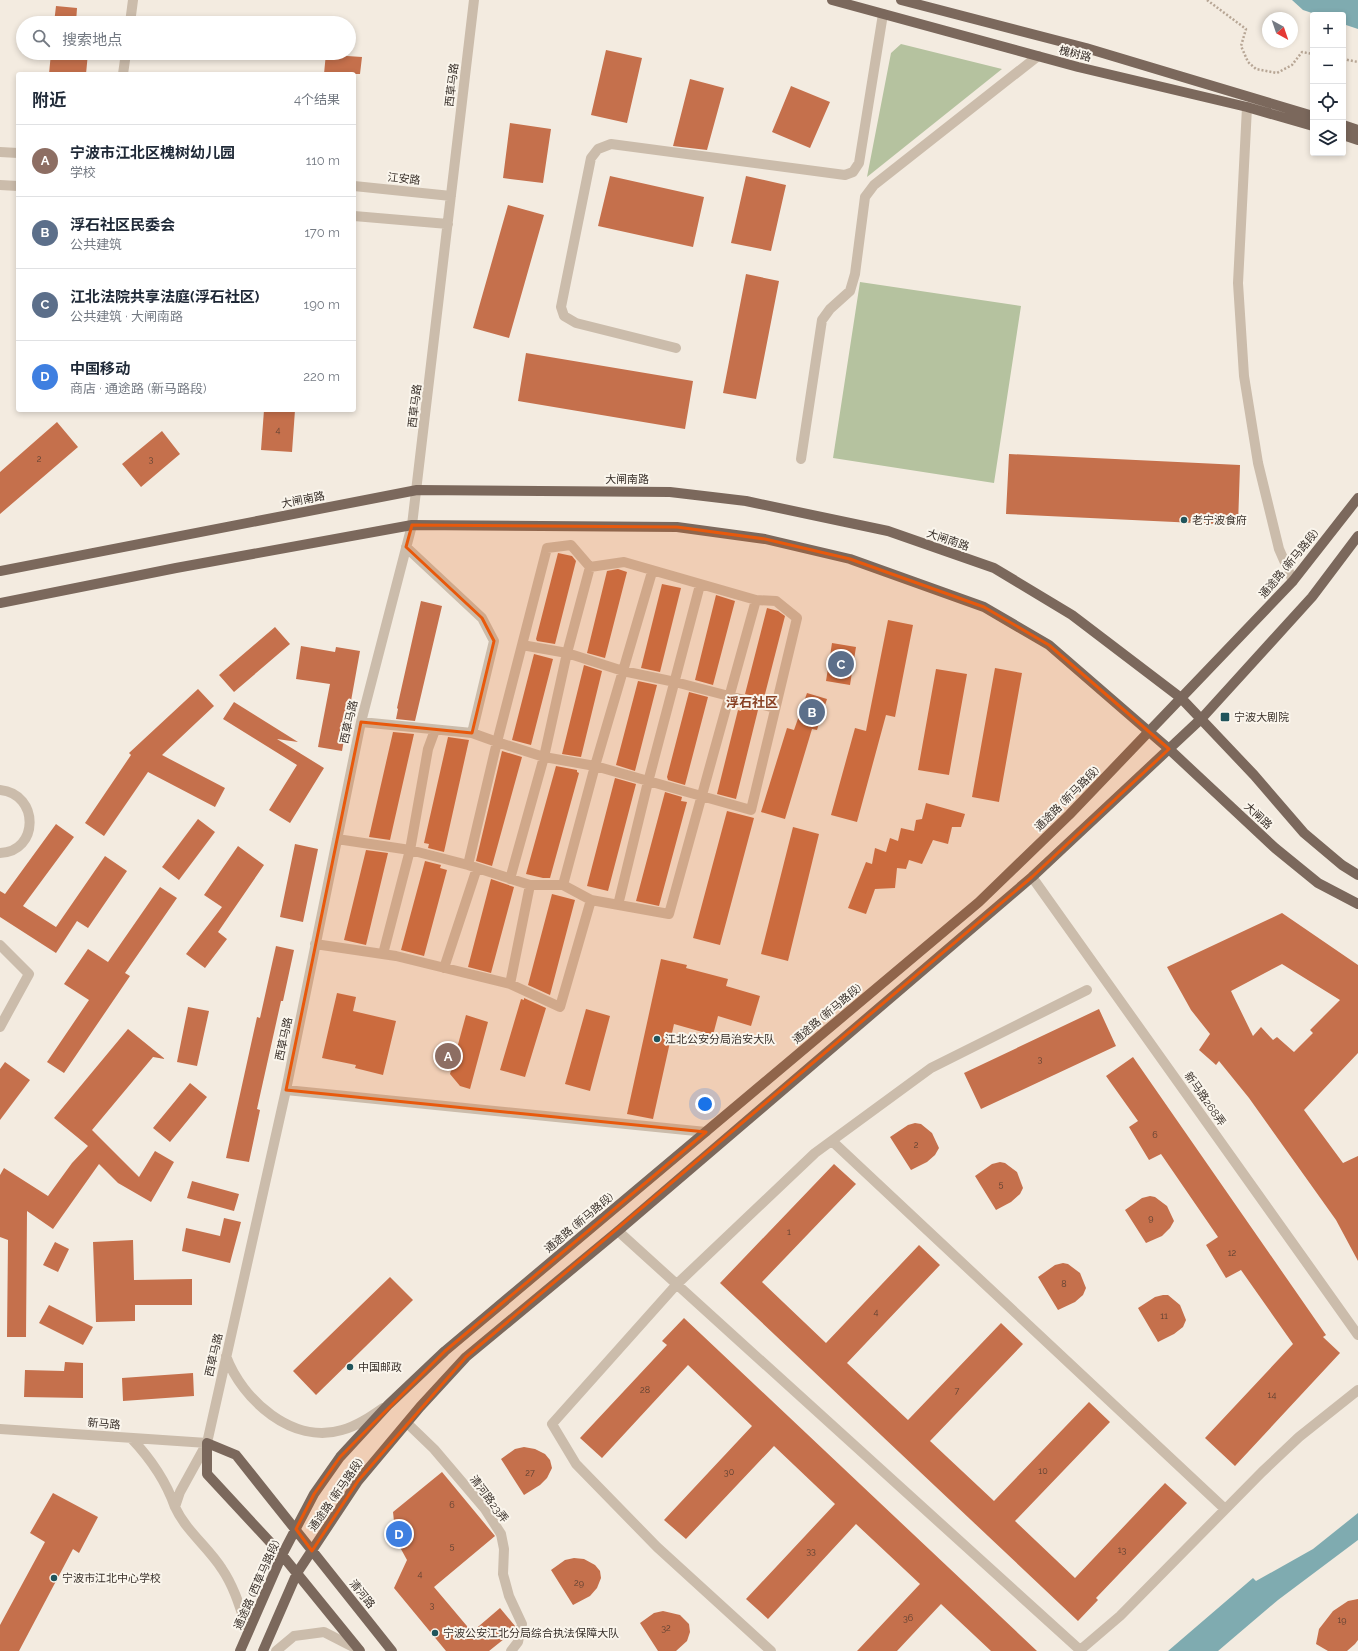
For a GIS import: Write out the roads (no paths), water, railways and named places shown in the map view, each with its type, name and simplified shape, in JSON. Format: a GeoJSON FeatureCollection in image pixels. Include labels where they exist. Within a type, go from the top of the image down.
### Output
{"type":"FeatureCollection","features":[{"type":"Feature","properties":{"kind":"main road","name":"槐树路"},"geometry":{"type":"LineString","coordinates":[[832,0],[1038,56],[1248,107],[1310,125]]}},
{"type":"Feature","properties":{"kind":"main road","name":"槐树路"},"geometry":{"type":"LineString","coordinates":[[901,0],[1086,48],[1310,115]]}},
{"type":"Feature","properties":{"kind":"main road"},"geometry":{"type":"LineString","coordinates":[[1346,126],[1358,130]]}},
{"type":"Feature","properties":{"kind":"main road"},"geometry":{"type":"LineString","coordinates":[[1346,136],[1358,140]]}},
{"type":"Feature","properties":{"kind":"main road","name":"大闸南路"},"geometry":{"type":"LineString","coordinates":[[0,571],[417,490],[670,492],[746,501],[888,531],[994,568],[1072,615],[1181,698],[1202,718]]}},
{"type":"Feature","properties":{"kind":"main road","name":"通途路 (新马路段)"},"geometry":{"type":"LineString","coordinates":[[296,1529],[314,1494],[340,1457],[388,1405],[445,1351],[979,902],[1069,815],[1293,581],[1358,498]]}},
{"type":"Feature","properties":{"kind":"main road"},"geometry":{"type":"LineString","coordinates":[[0,603],[184,566],[412,525],[677,527],[765,539],[850,559],[984,607],[1049,645],[1150,732]]}},
{"type":"Feature","properties":{"kind":"main road","name":"通途路 (新马路段)"},"geometry":{"type":"LineString","coordinates":[[312,1551],[358,1482],[407,1423],[466,1357],[618,1231],[1032,877],[1202,718],[1312,597],[1358,536]]}},
{"type":"Feature","properties":{"kind":"main road","name":"大闸路"},"geometry":{"type":"LineString","coordinates":[[1202,718],[1304,833],[1342,865],[1358,875]]}},
{"type":"Feature","properties":{"kind":"main road","name":"大闸路"},"geometry":{"type":"LineString","coordinates":[[1150,732],[1275,848],[1318,883],[1358,904]]}},
{"type":"Feature","properties":{"kind":"main road"},"geometry":{"type":"LineString","coordinates":[[207,1443],[208,1474],[282,1555],[360,1651]]}},
{"type":"Feature","properties":{"kind":"main road","name":"清河路"},"geometry":{"type":"LineString","coordinates":[[207,1443],[236,1455],[392,1651]]}},
{"type":"Feature","properties":{"kind":"main road","name":"通途路 (西草马路段)"},"geometry":{"type":"LineString","coordinates":[[240,1651],[282,1555],[296,1529]]}},
{"type":"Feature","properties":{"kind":"main road"},"geometry":{"type":"LineString","coordinates":[[263,1651],[297,1573],[312,1551]]}},
{"type":"Feature","properties":{"kind":"street"},"geometry":{"type":"LineString","coordinates":[[131,16],[132,0]]}},
{"type":"Feature","properties":{"kind":"street","name":"西草马路"},"geometry":{"type":"LineString","coordinates":[[175,1507],[180,1492],[207,1443],[286,1090],[360,722],[412,525],[474,0]]}},
{"type":"Feature","properties":{"kind":"street"},"geometry":{"type":"LineString","coordinates":[[676,348],[576,323],[564,316],[561,307],[591,158],[598,149],[611,144],[845,175],[852,172],[859,163],[884,14]]}},
{"type":"Feature","properties":{"kind":"street"},"geometry":{"type":"LineString","coordinates":[[801,459],[822,320],[830,309],[850,291],[855,274],[865,197],[874,185],[1038,56]]}},
{"type":"Feature","properties":{"kind":"street"},"geometry":{"type":"LineString","coordinates":[[123,72],[125,60]]}},
{"type":"Feature","properties":{"kind":"street"},"geometry":{"type":"LineString","coordinates":[[1248,107],[1238,283],[1244,376],[1260,470],[1279,549],[1293,581]]}},
{"type":"Feature","properties":{"kind":"street"},"geometry":{"type":"LineString","coordinates":[[0,152],[16,153]]}},
{"type":"Feature","properties":{"kind":"street"},"geometry":{"type":"LineString","coordinates":[[0,185],[16,186]]}},
{"type":"Feature","properties":{"kind":"street","name":"江安路"},"geometry":{"type":"LineString","coordinates":[[356,186],[451,196]]}},
{"type":"Feature","properties":{"kind":"street"},"geometry":{"type":"LineString","coordinates":[[356,216],[448,224]]}},
{"type":"Feature","properties":{"kind":"street"},"geometry":{"type":"LineString","coordinates":[[444,968],[473,866],[498,742],[547,548],[571,545],[590,567]]}},
{"type":"Feature","properties":{"kind":"street"},"geometry":{"type":"LineString","coordinates":[[406,547],[482,618],[494,641],[472,733]]}},
{"type":"Feature","properties":{"kind":"street"},"geometry":{"type":"LineString","coordinates":[[360,722],[472,733],[544,757],[595,766],[751,810],[797,618],[776,601],[756,600],[652,572],[624,562],[590,567]]}},
{"type":"Feature","properties":{"kind":"street"},"geometry":{"type":"LineString","coordinates":[[510,879],[544,757],[567,653],[590,567]]}},
{"type":"Feature","properties":{"kind":"street"},"geometry":{"type":"LineString","coordinates":[[563,885],[595,766],[652,572]]}},
{"type":"Feature","properties":{"kind":"street"},"geometry":{"type":"LineString","coordinates":[[618,905],[648,782],[700,585]]}},
{"type":"Feature","properties":{"kind":"street"},"geometry":{"type":"LineString","coordinates":[[337,839],[410,850],[473,866],[530,885],[563,885],[591,900],[669,914],[756,600]]}},
{"type":"Feature","properties":{"kind":"street"},"geometry":{"type":"LineString","coordinates":[[522,646],[567,653],[623,671],[675,682],[775,708]]}},
{"type":"Feature","properties":{"kind":"street"},"geometry":{"type":"LineString","coordinates":[[383,954],[410,850],[428,748],[435,730]]}},
{"type":"Feature","properties":{"kind":"street"},"geometry":{"type":"LineString","coordinates":[[0,790],[18,797],[26,806],[30,821],[25,838],[18,848],[0,853]]}},
{"type":"Feature","properties":{"kind":"street","name":"新马路268弄"},"geometry":{"type":"LineString","coordinates":[[1032,877],[1358,1335]]}},
{"type":"Feature","properties":{"kind":"street"},"geometry":{"type":"LineString","coordinates":[[510,984],[530,885]]}},
{"type":"Feature","properties":{"kind":"street"},"geometry":{"type":"LineString","coordinates":[[315,944],[383,954],[510,984],[560,1007],[591,900]]}},
{"type":"Feature","properties":{"kind":"street"},"geometry":{"type":"LineString","coordinates":[[0,945],[29,974],[0,1027]]}},
{"type":"Feature","properties":{"kind":"street"},"geometry":{"type":"LineString","coordinates":[[771,1651],[657,1547],[576,1464],[552,1424],[677,1284],[816,1153],[931,1068],[1087,990]]}},
{"type":"Feature","properties":{"kind":"street"},"geometry":{"type":"LineString","coordinates":[[286,1090],[706,1132]]}},
{"type":"Feature","properties":{"kind":"street"},"geometry":{"type":"LineString","coordinates":[[832,1141],[1225,1509]]}},
{"type":"Feature","properties":{"kind":"street"},"geometry":{"type":"LineString","coordinates":[[618,1231],[1080,1651],[1120,1616],[1225,1509],[1299,1437],[1358,1390]]}},
{"type":"Feature","properties":{"kind":"street"},"geometry":{"type":"LineString","coordinates":[[226,1356],[237,1380],[252,1398],[268,1412],[288,1425],[304,1432],[323,1433],[342,1430],[359,1423],[388,1405]]}},
{"type":"Feature","properties":{"kind":"street","name":"清河路23弄"},"geometry":{"type":"LineString","coordinates":[[407,1423],[434,1449],[485,1509],[501,1534],[504,1549],[503,1574],[509,1596],[522,1624],[518,1642],[511,1651]]}},
{"type":"Feature","properties":{"kind":"street","name":"新马路"},"geometry":{"type":"LineString","coordinates":[[0,1429],[207,1443]]}},
{"type":"Feature","properties":{"kind":"street"},"geometry":{"type":"LineString","coordinates":[[131,1438],[159,1473],[170,1491],[182,1522],[210,1552],[229,1579],[248,1632]]}},
{"type":"Feature","properties":{"kind":"street"},"geometry":{"type":"LineString","coordinates":[[276,1651],[294,1636],[324,1632],[360,1651]]}},
{"type":"Feature","properties":{"kind":"water"},"geometry":{"type":"Polygon","coordinates":[[[1292,0],[1358,0],[1358,29],[1346,25],[1346,12],[1310,12],[1303,10],[1292,0]]]}},
{"type":"Feature","properties":{"kind":"water"},"geometry":{"type":"Polygon","coordinates":[[[1358,1513],[1358,1540],[1278,1600],[1218,1651],[1168,1651],[1253,1578],[1256,1581],[1313,1549],[1358,1513]]]}},
{"type":"Feature","properties":{"kind":"place","name":"老宁波食府"},"geometry":{"type":"Point","coordinates":[1184,520]}},
{"type":"Feature","properties":{"kind":"place","name":"江北法院共享法庭(浮石社区)"},"geometry":{"type":"Point","coordinates":[841,664]}},
{"type":"Feature","properties":{"kind":"place","name":"浮石社区民委会"},"geometry":{"type":"Point","coordinates":[812,712]}},
{"type":"Feature","properties":{"kind":"place","name":"宁波大剧院"},"geometry":{"type":"Point","coordinates":[1225,717]}},
{"type":"Feature","properties":{"kind":"place","name":"江北公安分局治安大队"},"geometry":{"type":"Point","coordinates":[657,1039]}},
{"type":"Feature","properties":{"kind":"place","name":"宁波市江北区槐树幼儿园"},"geometry":{"type":"Point","coordinates":[448,1056]}},
{"type":"Feature","properties":{"kind":"place","name":"中国邮政"},"geometry":{"type":"Point","coordinates":[350,1367]}},
{"type":"Feature","properties":{"kind":"place","name":"中国移动"},"geometry":{"type":"Point","coordinates":[399,1534]}},
{"type":"Feature","properties":{"kind":"place","name":"宁波市江北中心学校"},"geometry":{"type":"Point","coordinates":[54,1578]}},
{"type":"Feature","properties":{"kind":"place","name":"宁波公安江北分局综合执法保障大队"},"geometry":{"type":"Point","coordinates":[435,1633]}},
{"type":"Feature","properties":{"kind":"district","name":"浮石社区"},"geometry":{"type":"Point","coordinates":[752,702]}}]}
